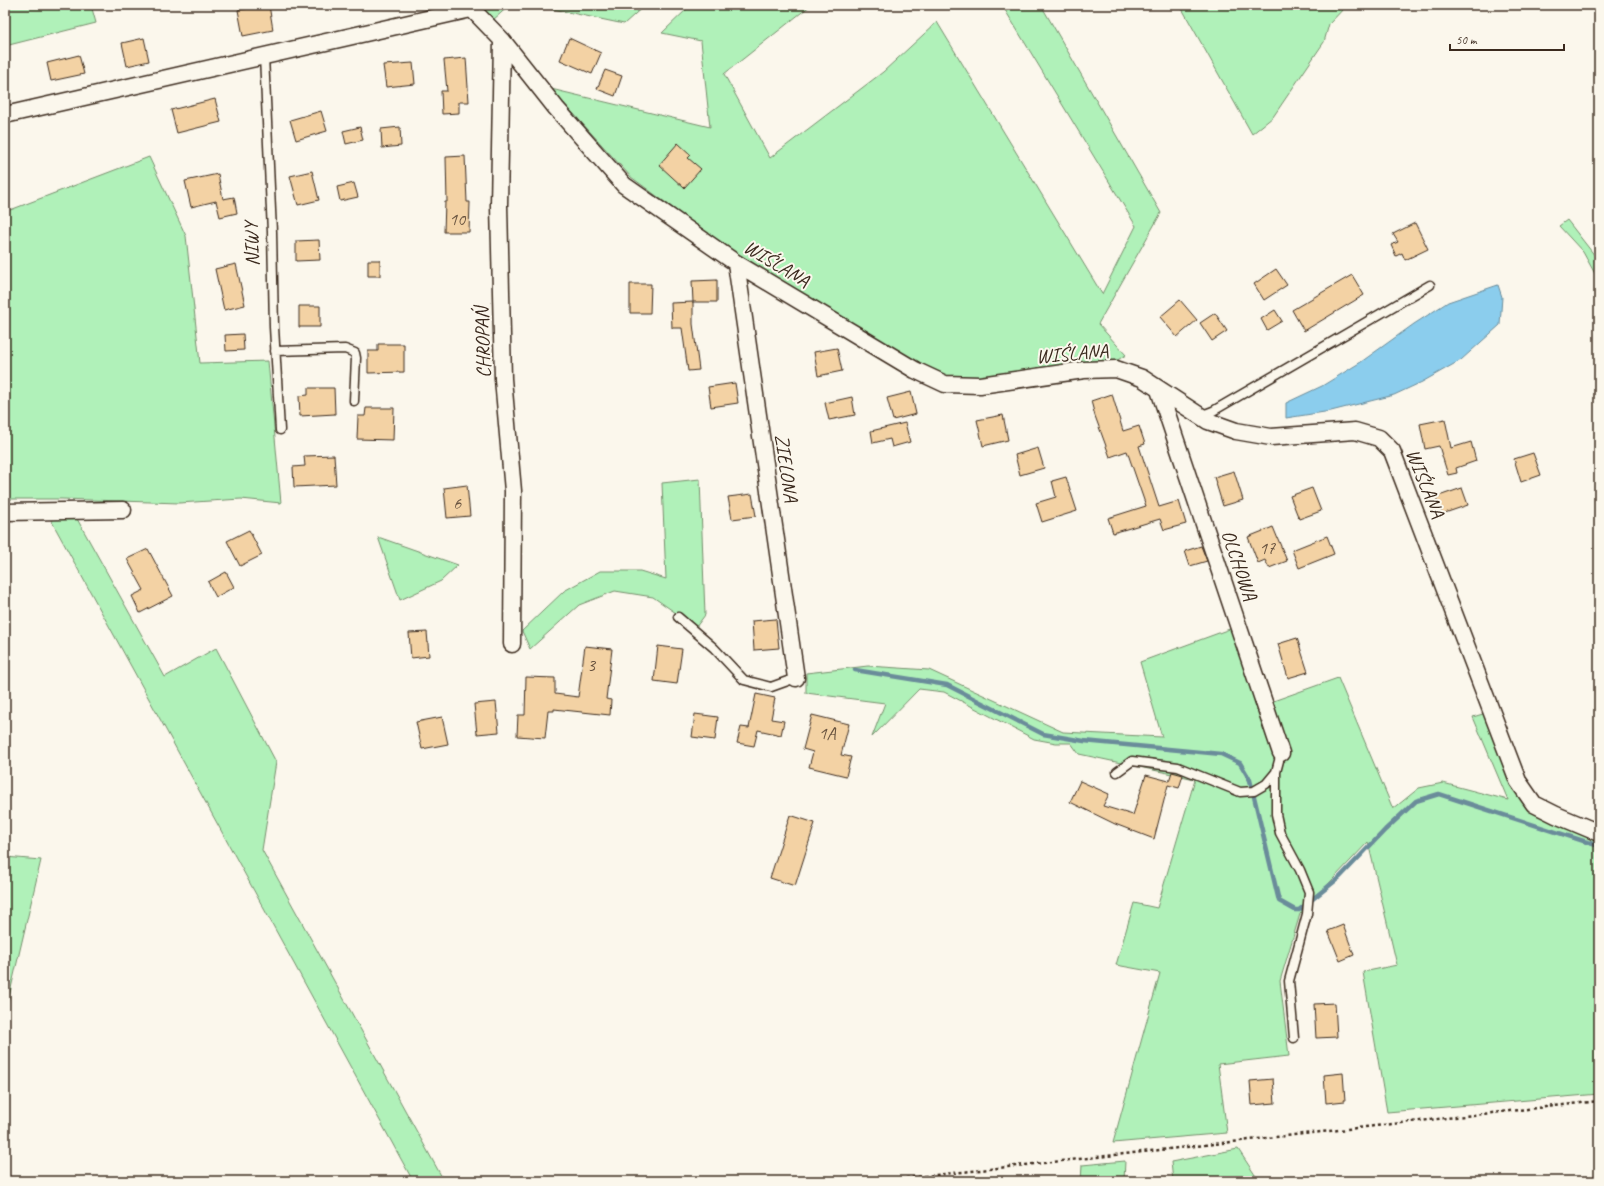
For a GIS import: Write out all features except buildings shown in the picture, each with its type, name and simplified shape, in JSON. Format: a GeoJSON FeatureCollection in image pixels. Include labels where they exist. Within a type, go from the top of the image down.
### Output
{"type":"FeatureCollection","features":[{"type":"Feature","properties":{"kind":"street","name":"WIŚLANA"},"geometry":{"type":"LineString","coordinates":[[470,7],[502,40],[556,108],[624,185],[736,263],[915,370],[945,384],[980,385],[1084,370],[1116,369],[1142,378],[1208,421],[1236,431],[1271,437],[1355,431],[1379,438],[1392,451],[1518,782],[1534,804],[1599,833]]}},
{"type":"Feature","properties":{"kind":"street"},"geometry":{"type":"LineString","coordinates":[[5,115],[470,7]]}},
{"type":"Feature","properties":{"kind":"street","name":"CHROPAŃ"},"geometry":{"type":"LineString","coordinates":[[502,40],[499,205],[504,379],[513,491],[512,644]]}},
{"type":"Feature","properties":{"kind":"street","name":"ZIELONA"},"geometry":{"type":"LineString","coordinates":[[736,263],[796,678]]}},
{"type":"Feature","properties":{"kind":"street","name":"OLCHOWA"},"geometry":{"type":"LineString","coordinates":[[1159,390],[1282,753]]}},
{"type":"Feature","properties":{"kind":"street"},"geometry":{"type":"LineString","coordinates":[[5,512],[123,510]]}},
{"type":"Feature","properties":{"kind":"lane","name":"NIWY"},"geometry":{"type":"LineString","coordinates":[[264,56],[272,232],[275,350],[280,430]]}},
{"type":"Feature","properties":{"kind":"lane"},"geometry":{"type":"LineString","coordinates":[[1200,416],[1213,411],[1430,285]]}},
{"type":"Feature","properties":{"kind":"lane"},"geometry":{"type":"LineString","coordinates":[[275,350],[345,349],[354,353],[356,358],[354,401]]}},
{"type":"Feature","properties":{"kind":"lane"},"geometry":{"type":"LineString","coordinates":[[678,616],[714,648],[744,680],[771,687],[796,678]]}},
{"type":"Feature","properties":{"kind":"lane"},"geometry":{"type":"LineString","coordinates":[[1282,753],[1276,772],[1276,814],[1280,833],[1300,870],[1309,892],[1307,914],[1289,981],[1294,1038]]}},
{"type":"Feature","properties":{"kind":"lane"},"geometry":{"type":"LineString","coordinates":[[1117,772],[1132,761],[1178,767],[1240,792],[1254,791],[1266,784],[1276,772]]}},
{"type":"Feature","properties":{"kind":"path"},"geometry":{"type":"LineString","coordinates":[[882,1181],[1599,1101]]}},
{"type":"Feature","properties":{"kind":"green space"},"geometry":{"type":"Polygon","coordinates":[[[5,5],[91,5],[96,23],[5,46],[5,5]]]}},
{"type":"Feature","properties":{"kind":"green space"},"geometry":{"type":"Polygon","coordinates":[[[478,5],[510,5],[493,20],[478,5]]]}},
{"type":"Feature","properties":{"kind":"green space"},"geometry":{"type":"Polygon","coordinates":[[[534,5],[645,5],[624,24],[534,5]]]}},
{"type":"Feature","properties":{"kind":"green space"},"geometry":{"type":"Polygon","coordinates":[[[691,5],[811,5],[724,74],[770,158],[883,72],[937,22],[1102,294],[1136,226],[1002,5],[1041,5],[1161,213],[1098,324],[1126,355],[1114,362],[982,378],[945,378],[910,361],[735,254],[631,177],[551,89],[710,127],[701,41],[662,33],[691,5]]]}},
{"type":"Feature","properties":{"kind":"green space"},"geometry":{"type":"Polygon","coordinates":[[[1180,5],[1347,5],[1329,24],[1324,42],[1273,117],[1252,134],[1180,5]]]}},
{"type":"Feature","properties":{"kind":"green space"},"geometry":{"type":"Polygon","coordinates":[[[149,157],[186,236],[200,363],[268,361],[281,503],[241,499],[179,503],[62,499],[6,499],[5,212],[149,157]]]}},
{"type":"Feature","properties":{"kind":"green space"},"geometry":{"type":"Polygon","coordinates":[[[1567,220],[1599,261],[1599,281],[1583,252],[1559,226],[1567,220]]]}},
{"type":"Feature","properties":{"kind":"green space"},"geometry":{"type":"Polygon","coordinates":[[[700,479],[705,615],[696,627],[653,597],[615,591],[579,605],[530,649],[522,631],[564,591],[600,571],[640,571],[666,579],[662,483],[700,479]]]}},
{"type":"Feature","properties":{"kind":"green space"},"geometry":{"type":"Polygon","coordinates":[[[76,517],[165,677],[216,648],[276,762],[262,850],[444,1181],[413,1181],[51,520],[76,517]]]}},
{"type":"Feature","properties":{"kind":"green space"},"geometry":{"type":"Polygon","coordinates":[[[378,537],[458,565],[441,581],[400,600],[378,537]]]}},
{"type":"Feature","properties":{"kind":"green space"},"geometry":{"type":"Polygon","coordinates":[[[1235,627],[1262,705],[1338,678],[1393,809],[1419,788],[1443,783],[1508,800],[1473,717],[1486,713],[1527,803],[1599,837],[1599,1094],[1387,1112],[1363,972],[1397,965],[1368,842],[1300,914],[1280,981],[1289,1056],[1218,1064],[1227,1133],[1113,1143],[1160,973],[1116,965],[1134,903],[1157,908],[1195,779],[1079,754],[1071,743],[1056,743],[1034,739],[944,692],[919,689],[872,737],[885,703],[806,693],[806,673],[868,666],[929,670],[1063,732],[1162,737],[1140,662],[1235,627]]]}},
{"type":"Feature","properties":{"kind":"green space"},"geometry":{"type":"Polygon","coordinates":[[[5,857],[41,860],[5,1014],[5,857]]]}},
{"type":"Feature","properties":{"kind":"green space"},"geometry":{"type":"Polygon","coordinates":[[[1238,1149],[1259,1181],[1173,1181],[1171,1162],[1238,1149]]]}},
{"type":"Feature","properties":{"kind":"green space"},"geometry":{"type":"Polygon","coordinates":[[[1125,1161],[1124,1181],[1081,1181],[1082,1165],[1125,1161]]]}},
{"type":"Feature","properties":{"kind":"water"},"geometry":{"type":"Polygon","coordinates":[[[1498,285],[1502,297],[1500,325],[1461,360],[1422,382],[1394,395],[1331,411],[1286,418],[1286,403],[1322,386],[1361,362],[1448,302],[1498,285]]]}},
{"type":"Feature","properties":{"kind":"waterway"},"geometry":{"type":"LineString","coordinates":[[855,670],[947,685],[1043,734],[1084,741],[1221,754],[1240,763],[1250,780],[1279,901],[1295,910],[1299,910],[1340,877],[1385,830],[1416,801],[1439,794],[1599,846]]}}]}
